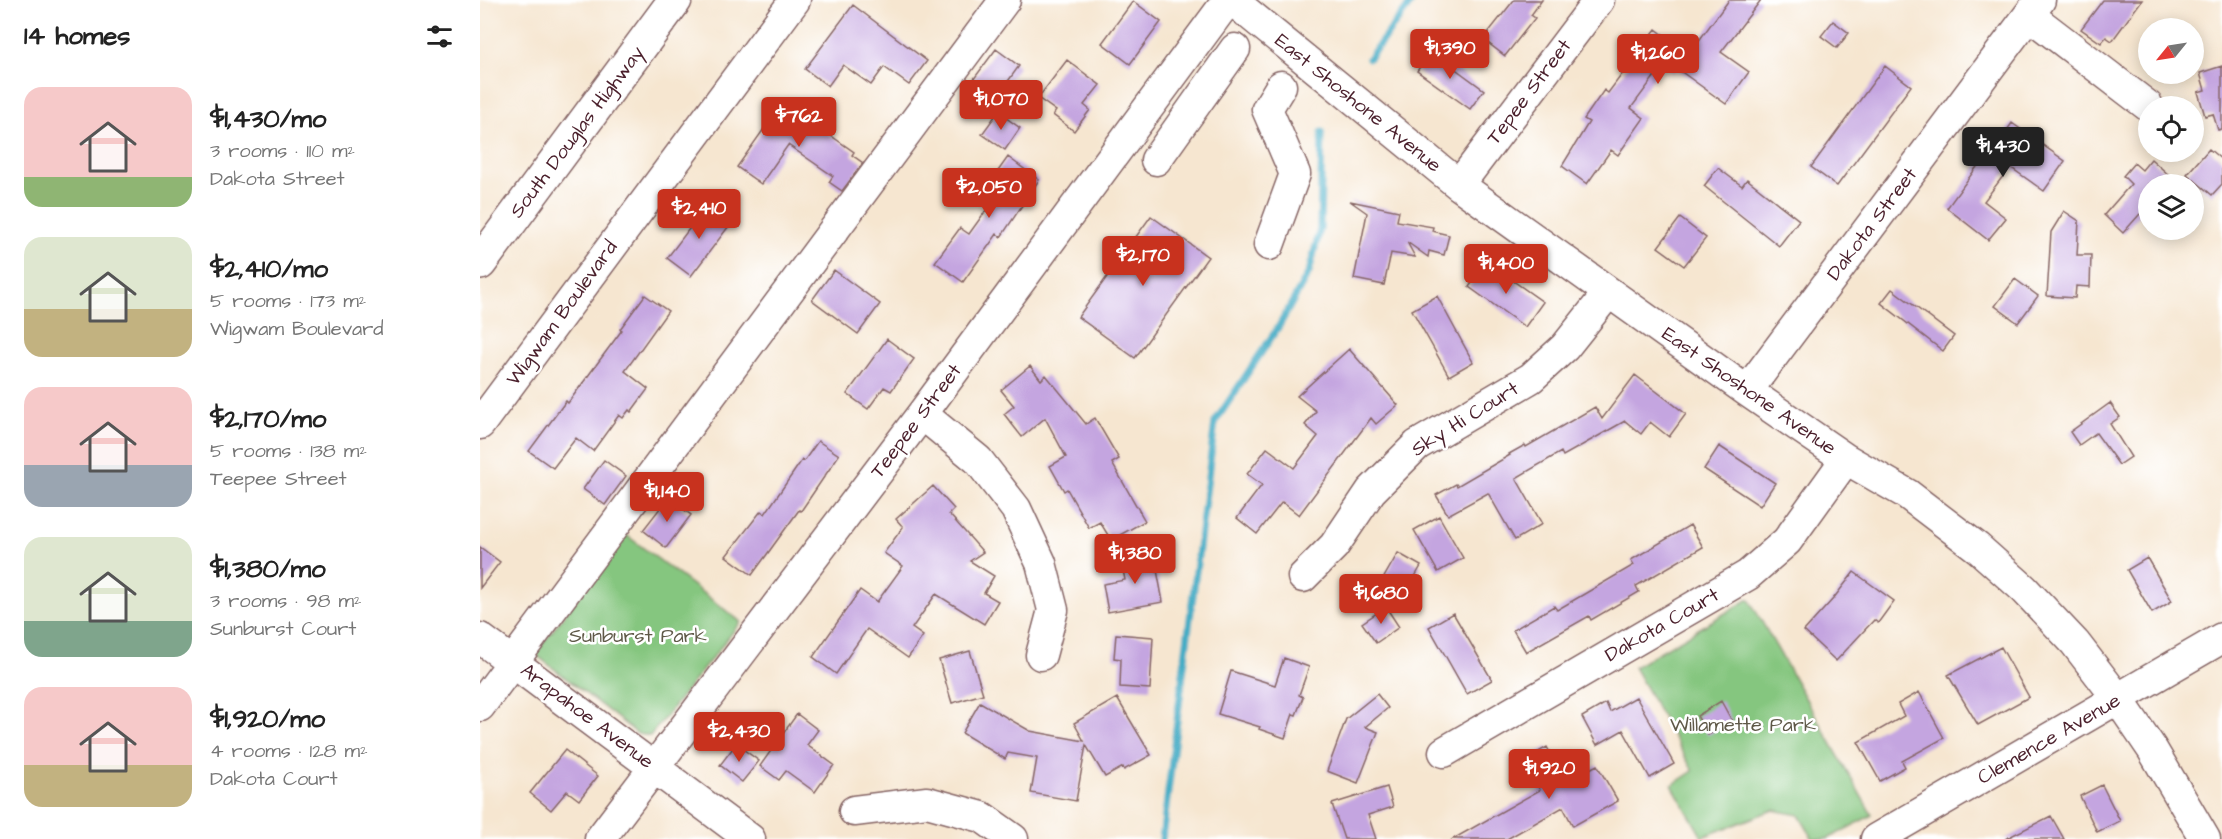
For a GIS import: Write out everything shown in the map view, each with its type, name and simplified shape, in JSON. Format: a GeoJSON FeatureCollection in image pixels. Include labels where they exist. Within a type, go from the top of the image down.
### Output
{"type":"FeatureCollection","features":[{"type":"Feature","properties":{"kind":"highway","name":"South Douglas Highway"},"geometry":{"type":"LineString","coordinates":[[480,263],[675,0]]}},
{"type":"Feature","properties":{"kind":"street","name":"Wigwam Boulevard"},"geometry":{"type":"LineString","coordinates":[[480,424],[795,0]]}},
{"type":"Feature","properties":{"kind":"street"},"geometry":{"type":"LineString","coordinates":[[480,706],[1005,0]]}},
{"type":"Feature","properties":{"kind":"street","name":"East Shoshone Avenue"},"geometry":{"type":"LineString","coordinates":[[1230,0],[1459,185],[1747,391],[1846,459],[1907,494],[1994,562],[2024,589],[2075,643],[2118,699],[2152,749],[2205,839]]}},
{"type":"Feature","properties":{"kind":"street","name":"Teepee Street"},"geometry":{"type":"LineString","coordinates":[[600,839],[922,414],[1230,0]]}},
{"type":"Feature","properties":{"kind":"street","name":"Tepee Street"},"geometry":{"type":"LineString","coordinates":[[1459,185],[1599,0]]}},
{"type":"Feature","properties":{"kind":"street"},"geometry":{"type":"LineString","coordinates":[[2034,7],[2138,97]]}},
{"type":"Feature","properties":{"kind":"street","name":"Dakota Street"},"geometry":{"type":"LineString","coordinates":[[1747,391],[2034,7]]}},
{"type":"Feature","properties":{"kind":"street"},"geometry":{"type":"LineString","coordinates":[[1156,160],[1235,49]]}},
{"type":"Feature","properties":{"kind":"street"},"geometry":{"type":"LineString","coordinates":[[1269,245],[1295,174],[1267,109],[1281,86]]}},
{"type":"Feature","properties":{"kind":"street","name":"Sky Hi Court"},"geometry":{"type":"LineString","coordinates":[[1303,577],[1334,546],[1371,491],[1417,445],[1530,378],[1565,347],[1608,293]]}},
{"type":"Feature","properties":{"kind":"street"},"geometry":{"type":"LineString","coordinates":[[922,414],[978,460],[1016,509],[1041,563],[1053,610],[1041,655]]}},
{"type":"Feature","properties":{"kind":"street","name":"Dakota Court"},"geometry":{"type":"LineString","coordinates":[[1443,752],[1748,575],[1787,541],[1846,459]]}},
{"type":"Feature","properties":{"kind":"street","name":"Arapahoe Avenue"},"geometry":{"type":"LineString","coordinates":[[480,638],[750,839]]}},
{"type":"Feature","properties":{"kind":"street","name":"Clemence Avenue"},"geometry":{"type":"LineString","coordinates":[[1876,839],[2222,638]]}},
{"type":"Feature","properties":{"kind":"street"},"geometry":{"type":"LineString","coordinates":[[854,811],[927,802],[982,817],[1013,839]]}},
{"type":"Feature","properties":{"kind":"green space","name":"Sunburst Park"},"geometry":{"type":"Polygon","coordinates":[[[625,534],[741,622],[650,736],[638,734],[535,654],[625,534]]]}},
{"type":"Feature","properties":{"kind":"green space","name":"Willamette Park"},"geometry":{"type":"Polygon","coordinates":[[[1749,599],[1872,815],[1828,839],[1813,839],[1799,815],[1773,810],[1702,837],[1672,785],[1693,771],[1634,667],[1749,599]]]}},
{"type":"Feature","properties":{"kind":"building"},"geometry":{"type":"Polygon","coordinates":[[[1514,0],[1542,0],[1531,15],[1535,18],[1505,56],[1483,39],[1514,0]]]}},
{"type":"Feature","properties":{"kind":"building"},"geometry":{"type":"Polygon","coordinates":[[[1729,0],[1761,0],[1721,52],[1749,72],[1726,104],[1676,68],[1673,72],[1663,65],[1631,108],[1644,118],[1618,155],[1611,150],[1587,184],[1562,166],[1589,122],[1584,119],[1604,90],[1608,93],[1632,61],[1623,55],[1637,35],[1646,42],[1656,29],[1689,54],[1729,0]]]}},
{"type":"Feature","properties":{"kind":"building"},"geometry":{"type":"Polygon","coordinates":[[[2103,0],[2142,0],[2112,41],[2106,37],[2101,43],[2081,29],[2103,0]]]}},
{"type":"Feature","properties":{"kind":"building"},"geometry":{"type":"Polygon","coordinates":[[[1133,1],[1161,22],[1130,64],[1102,43],[1133,1]]]}},
{"type":"Feature","properties":{"kind":"building"},"geometry":{"type":"Polygon","coordinates":[[[853,5],[927,61],[909,85],[884,67],[871,85],[843,65],[828,86],[805,69],[853,5]]]}},
{"type":"Feature","properties":{"kind":"building"},"geometry":{"type":"Polygon","coordinates":[[[1833,21],[1849,33],[1837,48],[1821,36],[1833,21]]]}},
{"type":"Feature","properties":{"kind":"building"},"geometry":{"type":"Polygon","coordinates":[[[996,49],[1019,66],[996,98],[973,80],[996,49]]]}},
{"type":"Feature","properties":{"kind":"building"},"geometry":{"type":"Polygon","coordinates":[[[1431,51],[1484,90],[1470,109],[1417,71],[1431,51]]]}},
{"type":"Feature","properties":{"kind":"building"},"geometry":{"type":"Polygon","coordinates":[[[1067,60],[1100,85],[1084,105],[1090,110],[1074,131],[1053,115],[1056,111],[1038,98],[1067,60]]]}},
{"type":"Feature","properties":{"kind":"building"},"geometry":{"type":"Polygon","coordinates":[[[1885,66],[1911,86],[1837,186],[1811,167],[1885,66]]]}},
{"type":"Feature","properties":{"kind":"building"},"geometry":{"type":"Polygon","coordinates":[[[2222,66],[2222,129],[2218,130],[2213,114],[2205,116],[2204,96],[2199,96],[2198,92],[2205,90],[2204,72],[2222,66]]]}},
{"type":"Feature","properties":{"kind":"building"},"geometry":{"type":"Polygon","coordinates":[[[783,102],[854,152],[852,155],[863,163],[842,191],[829,182],[833,176],[788,145],[761,184],[737,167],[783,102]]]}},
{"type":"Feature","properties":{"kind":"building"},"geometry":{"type":"Polygon","coordinates":[[[998,112],[1020,128],[1005,150],[982,134],[998,112]]]}},
{"type":"Feature","properties":{"kind":"building"},"geometry":{"type":"Polygon","coordinates":[[[2012,123],[2065,161],[2044,191],[2010,167],[1984,201],[2006,218],[1988,240],[1947,208],[1984,157],[1987,159],[2012,123]]]}},
{"type":"Feature","properties":{"kind":"building"},"geometry":{"type":"Polygon","coordinates":[[[2209,149],[2222,160],[2222,184],[2212,195],[2204,188],[2204,174],[2187,174],[2198,162],[2204,162],[2204,155],[2209,149]]]}},
{"type":"Feature","properties":{"kind":"building"},"geometry":{"type":"Polygon","coordinates":[[[1008,157],[1039,180],[1001,237],[997,234],[963,282],[935,262],[960,228],[969,234],[992,202],[981,195],[1008,157]]]}},
{"type":"Feature","properties":{"kind":"building"},"geometry":{"type":"Polygon","coordinates":[[[2149,162],[2154,162],[2168,174],[2138,174],[2138,216],[2123,233],[2104,215],[2131,184],[2123,176],[2134,163],[2142,170],[2149,162]]]}},
{"type":"Feature","properties":{"kind":"building"},"geometry":{"type":"Polygon","coordinates":[[[1718,168],[1742,186],[1747,179],[1799,220],[1779,246],[1704,186],[1718,168]]]}},
{"type":"Feature","properties":{"kind":"building"},"geometry":{"type":"Polygon","coordinates":[[[1350,201],[1399,211],[1397,221],[1433,227],[1432,231],[1449,235],[1444,255],[1429,251],[1428,257],[1407,242],[1415,257],[1391,253],[1384,285],[1354,279],[1367,213],[1350,201]]]}},
{"type":"Feature","properties":{"kind":"building"},"geometry":{"type":"Polygon","coordinates":[[[708,204],[732,222],[691,276],[667,258],[708,204]]]}},
{"type":"Feature","properties":{"kind":"building"},"geometry":{"type":"Polygon","coordinates":[[[2064,211],[2079,221],[2077,255],[2091,255],[2090,287],[2076,286],[2075,298],[2047,296],[2051,232],[2064,211]]]}},
{"type":"Feature","properties":{"kind":"building"},"geometry":{"type":"Polygon","coordinates":[[[1151,216],[1208,257],[1135,358],[1078,317],[1151,216]]]}},
{"type":"Feature","properties":{"kind":"building"},"geometry":{"type":"Polygon","coordinates":[[[1680,218],[1706,238],[1684,266],[1658,247],[1680,218]]]}},
{"type":"Feature","properties":{"kind":"building"},"geometry":{"type":"Polygon","coordinates":[[[1492,266],[1543,302],[1525,327],[1469,287],[1479,273],[1492,266]]]}},
{"type":"Feature","properties":{"kind":"building"},"geometry":{"type":"Polygon","coordinates":[[[834,270],[880,304],[858,334],[812,300],[834,270]]]}},
{"type":"Feature","properties":{"kind":"building"},"geometry":{"type":"Polygon","coordinates":[[[2015,279],[2038,296],[2018,323],[1995,306],[2015,279]]]}},
{"type":"Feature","properties":{"kind":"building"},"geometry":{"type":"Polygon","coordinates":[[[1892,289],[1954,336],[1943,351],[1881,303],[1892,289]]]}},
{"type":"Feature","properties":{"kind":"building"},"geometry":{"type":"Polygon","coordinates":[[[645,295],[668,311],[625,371],[648,389],[631,412],[629,410],[623,418],[619,415],[593,451],[576,438],[553,468],[529,451],[566,401],[568,403],[645,295]]]}},
{"type":"Feature","properties":{"kind":"building"},"geometry":{"type":"Polygon","coordinates":[[[1437,296],[1473,362],[1449,376],[1412,310],[1437,296]]]}},
{"type":"Feature","properties":{"kind":"building"},"geometry":{"type":"Polygon","coordinates":[[[887,339],[914,359],[891,391],[884,387],[868,409],[847,394],[887,339]]]}},
{"type":"Feature","properties":{"kind":"building"},"geometry":{"type":"Polygon","coordinates":[[[1349,349],[1398,405],[1376,424],[1371,418],[1299,515],[1282,502],[1257,534],[1237,518],[1262,485],[1247,474],[1267,448],[1294,468],[1318,436],[1305,425],[1316,411],[1297,396],[1349,349]]]}},
{"type":"Feature","properties":{"kind":"building"},"geometry":{"type":"Polygon","coordinates":[[[1030,366],[1041,380],[1046,375],[1086,424],[1095,418],[1119,459],[1112,463],[1145,521],[1111,540],[1100,522],[1089,528],[1067,489],[1064,491],[1050,466],[1066,457],[1045,418],[1022,437],[1004,414],[1014,406],[1001,390],[1030,366]]]}},
{"type":"Feature","properties":{"kind":"building"},"geometry":{"type":"Polygon","coordinates":[[[1635,375],[1686,414],[1669,437],[1650,422],[1641,434],[1625,421],[1563,456],[1561,452],[1516,478],[1542,524],[1515,540],[1488,493],[1448,515],[1436,495],[1456,484],[1457,486],[1509,454],[1525,445],[1526,447],[1595,407],[1602,419],[1635,375]]]}},
{"type":"Feature","properties":{"kind":"building"},"geometry":{"type":"Polygon","coordinates":[[[2110,403],[2120,417],[2110,424],[2131,457],[2119,465],[2096,433],[2079,445],[2070,432],[2110,403]]]}},
{"type":"Feature","properties":{"kind":"building"},"geometry":{"type":"Polygon","coordinates":[[[818,441],[839,455],[801,511],[799,510],[752,575],[726,556],[761,511],[765,514],[818,441]]]}},
{"type":"Feature","properties":{"kind":"building"},"geometry":{"type":"Polygon","coordinates":[[[1719,446],[1775,483],[1760,506],[1704,469],[1719,446]]]}},
{"type":"Feature","properties":{"kind":"building"},"geometry":{"type":"Polygon","coordinates":[[[604,460],[626,476],[605,505],[583,489],[604,460]]]}},
{"type":"Feature","properties":{"kind":"building"},"geometry":{"type":"Polygon","coordinates":[[[933,486],[954,509],[949,514],[983,552],[970,561],[994,576],[984,593],[998,601],[984,624],[936,594],[912,628],[923,636],[908,658],[867,629],[836,674],[813,657],[860,590],[877,602],[903,566],[884,553],[903,527],[896,519],[933,486]]]}},
{"type":"Feature","properties":{"kind":"building"},"geometry":{"type":"Polygon","coordinates":[[[668,498],[691,515],[666,548],[643,530],[668,498]]]}},
{"type":"Feature","properties":{"kind":"building"},"geometry":{"type":"Polygon","coordinates":[[[1439,516],[1463,558],[1438,572],[1414,530],[1439,516]]]}},
{"type":"Feature","properties":{"kind":"building"},"geometry":{"type":"Polygon","coordinates":[[[1690,525],[1703,547],[1636,586],[1639,592],[1591,620],[1589,616],[1526,652],[1513,630],[1554,606],[1557,610],[1634,565],[1631,560],[1690,525]]]}},
{"type":"Feature","properties":{"kind":"building"},"geometry":{"type":"Polygon","coordinates":[[[480,547],[500,562],[480,588],[480,547]]]}},
{"type":"Feature","properties":{"kind":"building"},"geometry":{"type":"Polygon","coordinates":[[[1398,553],[1421,566],[1398,606],[1375,593],[1398,553]]]}},
{"type":"Feature","properties":{"kind":"building"},"geometry":{"type":"Polygon","coordinates":[[[1154,554],[1163,602],[1108,612],[1103,584],[1125,580],[1121,560],[1154,554]]]}},
{"type":"Feature","properties":{"kind":"building"},"geometry":{"type":"Polygon","coordinates":[[[2147,558],[2172,601],[2152,613],[2127,570],[2147,558]]]}},
{"type":"Feature","properties":{"kind":"building"},"geometry":{"type":"Polygon","coordinates":[[[1854,572],[1894,601],[1878,623],[1874,620],[1836,661],[1804,631],[1854,572]]]}},
{"type":"Feature","properties":{"kind":"building"},"geometry":{"type":"Polygon","coordinates":[[[1386,607],[1399,627],[1376,643],[1362,623],[1386,607]]]}},
{"type":"Feature","properties":{"kind":"building"},"geometry":{"type":"Polygon","coordinates":[[[1453,613],[1492,680],[1467,694],[1429,627],[1453,613]]]}},
{"type":"Feature","properties":{"kind":"building"},"geometry":{"type":"Polygon","coordinates":[[[1116,634],[1153,637],[1150,689],[1120,687],[1121,659],[1114,658],[1116,634]]]}},
{"type":"Feature","properties":{"kind":"building"},"geometry":{"type":"Polygon","coordinates":[[[2001,647],[2029,697],[1978,725],[1948,675],[2001,647]]]}},
{"type":"Feature","properties":{"kind":"building"},"geometry":{"type":"Polygon","coordinates":[[[970,651],[983,694],[952,703],[939,660],[970,651]]]}},
{"type":"Feature","properties":{"kind":"building"},"geometry":{"type":"Polygon","coordinates":[[[1284,658],[1309,667],[1299,695],[1303,697],[1296,715],[1293,714],[1285,738],[1259,729],[1260,727],[1218,714],[1231,671],[1275,685],[1284,658]]]}},
{"type":"Feature","properties":{"kind":"building"},"geometry":{"type":"Polygon","coordinates":[[[1919,692],[1944,738],[1902,761],[1905,767],[1880,781],[1858,742],[1904,716],[1898,704],[1919,692]]]}},
{"type":"Feature","properties":{"kind":"building"},"geometry":{"type":"Polygon","coordinates":[[[1377,694],[1388,708],[1365,727],[1378,732],[1358,783],[1327,771],[1346,719],[1377,694]]]}},
{"type":"Feature","properties":{"kind":"building"},"geometry":{"type":"Polygon","coordinates":[[[1636,697],[1674,764],[1650,778],[1623,730],[1597,745],[1582,717],[1606,703],[1610,712],[1636,697]]]}},
{"type":"Feature","properties":{"kind":"building"},"geometry":{"type":"Polygon","coordinates":[[[1117,698],[1151,755],[1124,770],[1123,767],[1105,777],[1086,745],[1076,801],[1031,793],[1037,758],[1008,753],[1005,759],[962,733],[980,702],[1030,731],[1084,741],[1074,723],[1117,698]]]}},
{"type":"Feature","properties":{"kind":"building"},"geometry":{"type":"Polygon","coordinates":[[[1721,701],[1732,721],[1708,735],[1697,716],[1721,701]]]}},
{"type":"Feature","properties":{"kind":"building"},"geometry":{"type":"Polygon","coordinates":[[[797,714],[818,730],[807,745],[834,765],[815,792],[786,771],[779,780],[760,766],[797,714]]]}},
{"type":"Feature","properties":{"kind":"building"},"geometry":{"type":"Polygon","coordinates":[[[736,744],[759,761],[742,782],[720,765],[736,744]]]}},
{"type":"Feature","properties":{"kind":"building"},"geometry":{"type":"Polygon","coordinates":[[[1547,747],[1566,782],[1597,765],[1618,801],[1573,826],[1563,807],[1507,839],[1453,839],[1540,790],[1523,761],[1547,747]]]}},
{"type":"Feature","properties":{"kind":"building"},"geometry":{"type":"Polygon","coordinates":[[[565,750],[598,776],[579,800],[567,791],[551,810],[530,793],[565,750]]]}},
{"type":"Feature","properties":{"kind":"building"},"geometry":{"type":"Polygon","coordinates":[[[2102,785],[2120,821],[2097,832],[2080,796],[2102,785]]]}},
{"type":"Feature","properties":{"kind":"building"},"geometry":{"type":"Polygon","coordinates":[[[1387,787],[1393,807],[1368,815],[1376,839],[1344,839],[1332,804],[1387,787]]]}},
{"type":"Feature","properties":{"kind":"building"},"geometry":{"type":"Polygon","coordinates":[[[2051,816],[2064,839],[2005,839],[2051,816]]]}},
{"type":"Feature","properties":{"kind":"waterway"},"geometry":{"type":"LineString","coordinates":[[1369,58],[1413,0]]}},
{"type":"Feature","properties":{"kind":"waterway"},"geometry":{"type":"LineString","coordinates":[[1162,839],[1215,422],[1279,326],[1309,272],[1320,229],[1322,132]]}}]}
